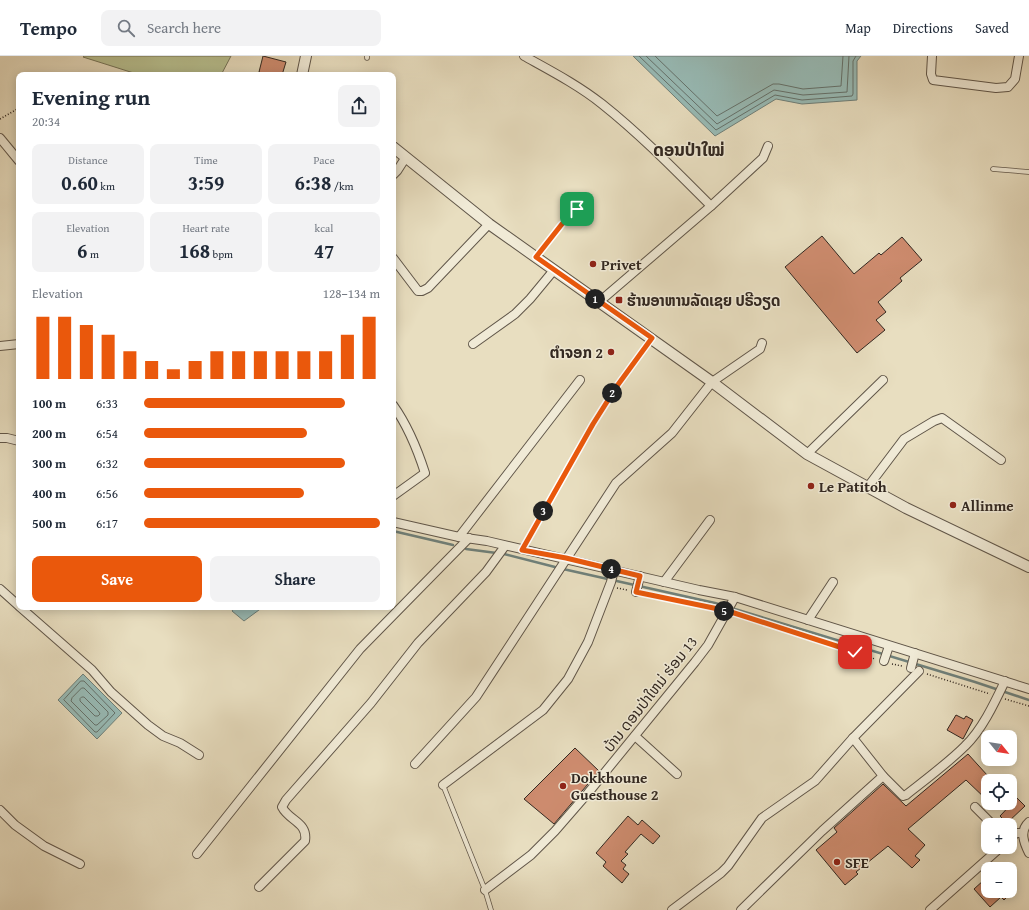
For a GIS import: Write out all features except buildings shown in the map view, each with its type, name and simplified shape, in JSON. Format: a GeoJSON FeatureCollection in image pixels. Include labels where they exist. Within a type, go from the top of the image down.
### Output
{"type":"FeatureCollection","features":[{"type":"Feature","properties":{"kind":"street"},"geometry":{"type":"LineString","coordinates":[[303,72],[306,56]]}},
{"type":"Feature","properties":{"kind":"street"},"geometry":{"type":"LineString","coordinates":[[524,56],[571,82],[602,104],[671,166],[711,206]]}},
{"type":"Feature","properties":{"kind":"street"},"geometry":{"type":"LineString","coordinates":[[932,56],[931,74],[933,80],[996,88],[1008,87],[1015,79],[1018,56]]}},
{"type":"Feature","properties":{"kind":"street"},"geometry":{"type":"LineString","coordinates":[[0,138],[16,157]]}},
{"type":"Feature","properties":{"kind":"street"},"geometry":{"type":"LineString","coordinates":[[599,302],[711,206],[763,158],[768,146]]}},
{"type":"Feature","properties":{"kind":"street"},"geometry":{"type":"LineString","coordinates":[[396,149],[490,224],[652,338],[807,454],[906,508],[1029,567]]}},
{"type":"Feature","properties":{"kind":"street"},"geometry":{"type":"LineString","coordinates":[[396,172],[406,157]]}},
{"type":"Feature","properties":{"kind":"street"},"geometry":{"type":"LineString","coordinates":[[396,262],[418,291],[422,291],[428,288],[490,224]]}},
{"type":"Feature","properties":{"kind":"street"},"geometry":{"type":"LineString","coordinates":[[473,344],[515,314],[530,299],[554,270]]}},
{"type":"Feature","properties":{"kind":"street"},"geometry":{"type":"LineString","coordinates":[[0,346],[16,344]]}},
{"type":"Feature","properties":{"kind":"street"},"geometry":{"type":"LineString","coordinates":[[415,764],[476,697],[616,484],[672,433],[712,382],[760,349],[762,344]]}},
{"type":"Feature","properties":{"kind":"street"},"geometry":{"type":"LineString","coordinates":[[459,537],[580,380]]}},
{"type":"Feature","properties":{"kind":"street"},"geometry":{"type":"LineString","coordinates":[[807,454],[883,380]]}},
{"type":"Feature","properties":{"kind":"street"},"geometry":{"type":"LineString","coordinates":[[396,409],[414,441],[426,473],[396,494]]}},
{"type":"Feature","properties":{"kind":"street"},"geometry":{"type":"LineString","coordinates":[[867,488],[904,439],[934,421],[942,418],[1001,460]]}},
{"type":"Feature","properties":{"kind":"street"},"geometry":{"type":"LineString","coordinates":[[0,438],[16,440]]}},
{"type":"Feature","properties":{"kind":"street"},"geometry":{"type":"LineString","coordinates":[[664,582],[710,520]]}},
{"type":"Feature","properties":{"kind":"street"},"geometry":{"type":"LineString","coordinates":[[396,523],[469,538],[503,548],[566,558],[613,572],[638,584],[664,582],[731,605],[808,620],[889,649],[914,663],[1001,690],[1029,689]]}},
{"type":"Feature","properties":{"kind":"street"},"geometry":{"type":"LineString","coordinates":[[197,854],[360,649],[469,538]]}},
{"type":"Feature","properties":{"kind":"street"},"geometry":{"type":"LineString","coordinates":[[259,887],[305,840],[306,834],[304,827],[285,812],[282,807],[286,800],[371,703],[418,643],[486,572],[503,548]]}},
{"type":"Feature","properties":{"kind":"street"},"geometry":{"type":"LineString","coordinates":[[443,786],[544,710],[568,679],[588,642],[610,584],[613,572]]}},
{"type":"Feature","properties":{"kind":"street"},"geometry":{"type":"LineString","coordinates":[[808,620],[832,582]]}},
{"type":"Feature","properties":{"kind":"street"},"geometry":{"type":"LineString","coordinates":[[0,589],[16,603]]}},
{"type":"Feature","properties":{"kind":"street","name":"ບ້ານ ດອນປ່າໃຫມ່ ຮ່ອມ 13"},"geometry":{"type":"LineString","coordinates":[[484,890],[531,855],[555,831],[588,793],[695,662],[708,644],[731,605]]}},
{"type":"Feature","properties":{"kind":"street"},"geometry":{"type":"LineString","coordinates":[[24,610],[92,670],[111,692],[148,725],[163,736],[180,742],[199,755]]}},
{"type":"Feature","properties":{"kind":"street"},"geometry":{"type":"LineString","coordinates":[[884,660],[889,649]]}},
{"type":"Feature","properties":{"kind":"street"},"geometry":{"type":"LineString","coordinates":[[672,910],[728,866],[762,818],[815,781],[853,738],[914,663]]}},
{"type":"Feature","properties":{"kind":"street"},"geometry":{"type":"LineString","coordinates":[[853,738],[883,776],[903,796],[966,746],[981,726],[1001,690]]}},
{"type":"Feature","properties":{"kind":"street"},"geometry":{"type":"LineString","coordinates":[[635,736],[677,774]]}},
{"type":"Feature","properties":{"kind":"street"},"geometry":{"type":"LineString","coordinates":[[741,910],[822,831],[883,776]]}},
{"type":"Feature","properties":{"kind":"street"},"geometry":{"type":"LineString","coordinates":[[975,807],[986,818]]}},
{"type":"Feature","properties":{"kind":"street"},"geometry":{"type":"LineString","coordinates":[[0,810],[15,825],[44,846],[80,864]]}},
{"type":"Feature","properties":{"kind":"street"},"geometry":{"type":"LineString","coordinates":[[1029,822],[1026,824],[1023,833],[1029,853]]}},
{"type":"Feature","properties":{"kind":"street"},"geometry":{"type":"LineString","coordinates":[[1017,834],[1023,833]]}},
{"type":"Feature","properties":{"kind":"street"},"geometry":{"type":"LineString","coordinates":[[930,910],[993,854]]}},
{"type":"Feature","properties":{"kind":"lane"},"geometry":{"type":"LineString","coordinates":[[993,169],[1029,172]]}},
{"type":"Feature","properties":{"kind":"lane"},"geometry":{"type":"LineString","coordinates":[[536,257],[562,224],[577,209]]}},
{"type":"Feature","properties":{"kind":"lane"},"geometry":{"type":"LineString","coordinates":[[443,786],[491,910]]}},
{"type":"Feature","properties":{"kind":"path"},"geometry":{"type":"LineString","coordinates":[[0,120],[16,110]]}},
{"type":"Feature","properties":{"kind":"path"},"geometry":{"type":"LineString","coordinates":[[522,550],[593,424],[617,386],[652,338]]}},
{"type":"Feature","properties":{"kind":"path"},"geometry":{"type":"LineString","coordinates":[[610,584],[638,584],[731,605],[884,660],[914,663],[1001,690],[1029,706]]}},
{"type":"Feature","properties":{"kind":"green space"},"geometry":{"type":"Polygon","coordinates":[[[231,56],[223,72],[130,72],[83,57],[231,56]]]}},
{"type":"Feature","properties":{"kind":"water"},"geometry":{"type":"Polygon","coordinates":[[[633,56],[861,56],[857,61],[857,100],[802,104],[776,99],[715,136],[633,56]]]}},
{"type":"Feature","properties":{"kind":"water"},"geometry":{"type":"Polygon","coordinates":[[[233,610],[259,610],[244,621],[232,611],[233,610]]]}},
{"type":"Feature","properties":{"kind":"water"},"geometry":{"type":"Polygon","coordinates":[[[83,674],[122,713],[97,739],[58,700],[83,674]]]}},
{"type":"Feature","properties":{"kind":"waterway"},"geometry":{"type":"LineString","coordinates":[[396,532],[453,545]]}},
{"type":"Feature","properties":{"kind":"waterway"},"geometry":{"type":"LineString","coordinates":[[466,549],[504,554],[555,567]]}},
{"type":"Feature","properties":{"kind":"waterway"},"geometry":{"type":"LineString","coordinates":[[563,569],[715,603],[975,682],[1029,700]]}},
{"type":"Feature","properties":{"kind":"place","name":"Privet"},"geometry":{"type":"Point","coordinates":[593,264]}},
{"type":"Feature","properties":{"kind":"place","name":"ຮ້ານອາຫານລັດເຊຍ ປຣີວຽດ"},"geometry":{"type":"Point","coordinates":[619,300]}},
{"type":"Feature","properties":{"kind":"place","name":"ຕຳຈອກ 2"},"geometry":{"type":"Point","coordinates":[611,352]}},
{"type":"Feature","properties":{"kind":"place","name":"Le Patitoh"},"geometry":{"type":"Point","coordinates":[811,486]}},
{"type":"Feature","properties":{"kind":"place","name":"Allinme"},"geometry":{"type":"Point","coordinates":[953,505]}},
{"type":"Feature","properties":{"kind":"place","name":"Dokkhoune Guesthouse 2"},"geometry":{"type":"Point","coordinates":[563,786]}},
{"type":"Feature","properties":{"kind":"place","name":"SFE"},"geometry":{"type":"Point","coordinates":[837,862]}},
{"type":"Feature","properties":{"kind":"district","name":"ດອນປ່າໃໝ່"},"geometry":{"type":"Point","coordinates":[689,149]}},
{"type":"Feature","properties":{"kind":"route"},"geometry":{"type":"LineString","coordinates":[[577,209],[562,224],[536,257],[652,338],[617,386],[593,424],[522,550],[566,558],[640,576],[636,592],[728,611],[855,652]]}}]}
